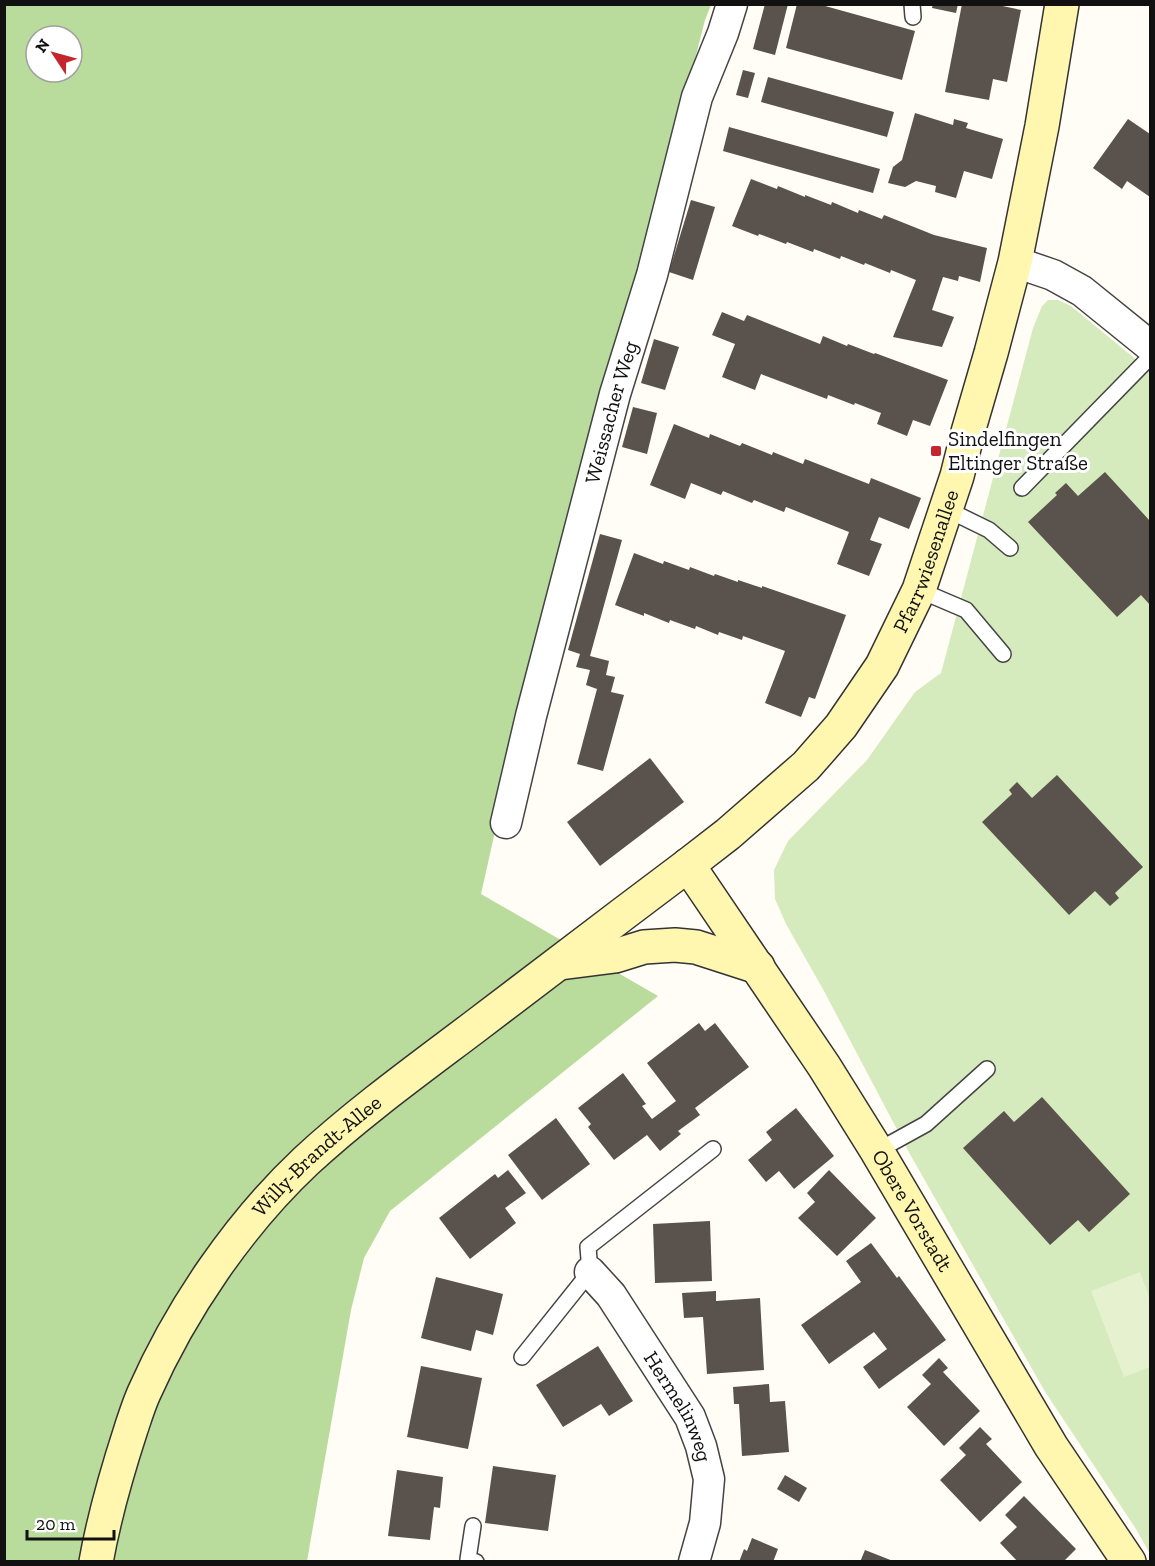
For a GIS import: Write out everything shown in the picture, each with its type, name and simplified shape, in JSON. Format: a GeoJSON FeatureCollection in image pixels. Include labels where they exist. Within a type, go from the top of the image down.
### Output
{"type":"FeatureCollection","features":[{"type":"Feature","properties":{"kind":"main road","name":"Pfarrwiesenallee"},"geometry":{"type":"LineString","coordinates":[[688,865],[728,834],[806,766],[841,726],[882,666],[919,590],[957,476],[1015,262],[1042,126],[1062,4]]}},
{"type":"Feature","properties":{"kind":"main road","name":"Willy-Brandt-Allee"},"geometry":{"type":"LineString","coordinates":[[96,1562],[101,1534],[123,1455],[143,1394],[171,1338],[197,1294],[264,1206],[305,1162],[362,1112],[688,865]]}},
{"type":"Feature","properties":{"kind":"main road","name":"Obere Vorstadt"},"geometry":{"type":"LineString","coordinates":[[688,865],[824,1066],[877,1151],[1051,1446],[1129,1562]]}},
{"type":"Feature","properties":{"kind":"main road"},"geometry":{"type":"LineString","coordinates":[[558,963],[615,956],[644,947],[675,945],[696,947],[758,967]]}},
{"type":"Feature","properties":{"kind":"street","name":"Weissacher Weg"},"geometry":{"type":"LineString","coordinates":[[506,823],[531,716],[612,406],[652,275],[697,97],[732,4]]}},
{"type":"Feature","properties":{"kind":"street"},"geometry":{"type":"LineString","coordinates":[[1015,262],[1053,275],[1082,291],[1150,346]]}},
{"type":"Feature","properties":{"kind":"street","name":"Hermelinweg"},"geometry":{"type":"LineString","coordinates":[[590,1272],[611,1295],[690,1417],[701,1446],[709,1479],[705,1523],[694,1562]]}},
{"type":"Feature","properties":{"kind":"lane"},"geometry":{"type":"LineString","coordinates":[[1022,488],[1150,357]]}},
{"type":"Feature","properties":{"kind":"lane"},"geometry":{"type":"LineString","coordinates":[[946,509],[989,530],[1010,548]]}},
{"type":"Feature","properties":{"kind":"lane"},"geometry":{"type":"LineString","coordinates":[[919,590],[966,610],[1003,654]]}},
{"type":"Feature","properties":{"kind":"lane"},"geometry":{"type":"LineString","coordinates":[[877,1151],[926,1124],[987,1069]]}},
{"type":"Feature","properties":{"kind":"lane"},"geometry":{"type":"LineString","coordinates":[[522,1357],[590,1272],[588,1248],[713,1149]]}},
{"type":"Feature","properties":{"kind":"lane"},"geometry":{"type":"LineString","coordinates":[[473,1526],[468,1559],[476,1562]]}},
{"type":"Feature","properties":{"kind":"green space"},"geometry":{"type":"Polygon","coordinates":[[[5,5],[711,5],[705,20],[651,232],[556,560],[481,894],[658,996],[390,1211],[364,1258],[351,1310],[307,1561],[5,1562],[5,5]]]}},
{"type":"Feature","properties":{"kind":"green space"},"geometry":{"type":"Polygon","coordinates":[[[1048,300],[1058,300],[1071,306],[1150,371],[1150,1554],[1136,1529],[1044,1390],[911,1156],[786,924],[775,899],[774,870],[788,841],[867,760],[915,692],[941,673],[1033,328],[1042,306],[1048,300]]]}},
{"type":"Feature","properties":{"kind":"green space"},"geometry":{"type":"Polygon","coordinates":[[[1140,1272],[1150,1299],[1150,1367],[1124,1377],[1091,1291],[1140,1272]]]}},
{"type":"Feature","properties":{"kind":"building"},"geometry":{"type":"Polygon","coordinates":[[[765,4],[788,4],[775,55],[753,49],[765,4]]]}},
{"type":"Feature","properties":{"kind":"building"},"geometry":{"type":"Polygon","coordinates":[[[797,4],[818,4],[915,31],[902,80],[786,48],[797,4]]]}},
{"type":"Feature","properties":{"kind":"building"},"geometry":{"type":"Polygon","coordinates":[[[933,4],[958,4],[956,13],[932,8],[933,4]]]}},
{"type":"Feature","properties":{"kind":"building"},"geometry":{"type":"Polygon","coordinates":[[[962,4],[993,4],[1021,10],[1007,82],[993,79],[989,100],[945,92],[962,4]]]}},
{"type":"Feature","properties":{"kind":"building"},"geometry":{"type":"Polygon","coordinates":[[[743,70],[755,73],[748,98],[736,95],[743,70]]]}},
{"type":"Feature","properties":{"kind":"building"},"geometry":{"type":"Polygon","coordinates":[[[768,77],[894,112],[887,137],[761,102],[768,77]]]}},
{"type":"Feature","properties":{"kind":"building"},"geometry":{"type":"Polygon","coordinates":[[[915,113],[953,125],[954,119],[968,123],[966,128],[1003,139],[992,179],[964,171],[956,198],[935,192],[936,186],[916,181],[905,187],[888,183],[893,167],[902,160],[915,113]]]}},
{"type":"Feature","properties":{"kind":"building"},"geometry":{"type":"Polygon","coordinates":[[[1128,119],[1150,134],[1150,197],[1127,181],[1122,189],[1093,168],[1128,119]]]}},
{"type":"Feature","properties":{"kind":"building"},"geometry":{"type":"Polygon","coordinates":[[[729,127],[880,169],[873,193],[723,151],[729,127]]]}},
{"type":"Feature","properties":{"kind":"building"},"geometry":{"type":"Polygon","coordinates":[[[751,179],[831,205],[832,202],[858,213],[859,210],[882,219],[884,215],[934,235],[987,248],[980,282],[959,276],[958,281],[943,277],[932,310],[954,317],[942,347],[893,337],[916,280],[891,270],[890,273],[865,263],[864,265],[841,256],[840,259],[814,249],[813,252],[732,226],[751,179]]]}},
{"type":"Feature","properties":{"kind":"building"},"geometry":{"type":"Polygon","coordinates":[[[691,200],[715,207],[693,280],[669,272],[691,200]]]}},
{"type":"Feature","properties":{"kind":"building"},"geometry":{"type":"Polygon","coordinates":[[[722,312],[744,321],[747,315],[820,344],[823,336],[948,380],[930,426],[913,420],[907,436],[877,424],[881,413],[855,403],[854,405],[828,395],[827,399],[761,374],[755,390],[722,377],[735,344],[712,335],[722,312]]]}},
{"type":"Feature","properties":{"kind":"building"},"geometry":{"type":"Polygon","coordinates":[[[654,339],[679,347],[665,390],[641,383],[654,339]]]}},
{"type":"Feature","properties":{"kind":"building"},"geometry":{"type":"Polygon","coordinates":[[[633,407],[657,413],[647,454],[622,447],[633,407]]]}},
{"type":"Feature","properties":{"kind":"building"},"geometry":{"type":"Polygon","coordinates":[[[674,424],[709,438],[710,434],[740,446],[742,443],[772,455],[773,452],[803,464],[805,459],[869,484],[871,478],[921,498],[909,529],[879,517],[870,540],[882,544],[869,576],[837,564],[849,532],[786,507],[784,512],[754,500],[752,503],[723,491],[721,495],[691,483],[685,499],[650,485],[674,424]]]}},
{"type":"Feature","properties":{"kind":"building"},"geometry":{"type":"Polygon","coordinates":[[[1105,472],[1150,521],[1150,605],[1141,595],[1117,617],[1028,522],[1057,495],[1055,493],[1066,483],[1078,496],[1105,472]]]}},
{"type":"Feature","properties":{"kind":"building"},"geometry":{"type":"Polygon","coordinates":[[[600,534],[622,540],[590,656],[609,661],[606,675],[615,677],[611,692],[624,695],[603,771],[577,764],[597,689],[586,685],[590,670],[576,667],[580,654],[568,650],[600,534]]]}},
{"type":"Feature","properties":{"kind":"building"},"geometry":{"type":"Polygon","coordinates":[[[634,553],[663,564],[664,561],[689,570],[690,567],[714,576],[715,574],[738,582],[738,580],[762,588],[762,586],[846,615],[815,699],[809,697],[801,717],[765,703],[785,651],[743,636],[742,640],[719,632],[718,635],[696,626],[695,629],[670,620],[669,623],[615,605],[634,553]]]}},
{"type":"Feature","properties":{"kind":"building"},"geometry":{"type":"Polygon","coordinates":[[[650,758],[684,802],[600,866],[567,822],[650,758]]]}},
{"type":"Feature","properties":{"kind":"building"},"geometry":{"type":"Polygon","coordinates":[[[1057,775],[1143,867],[1115,893],[1119,898],[1110,906],[1095,891],[1069,915],[982,822],[1012,794],[1009,790],[1017,782],[1032,798],[1057,775]]]}},
{"type":"Feature","properties":{"kind":"building"},"geometry":{"type":"Polygon","coordinates":[[[699,1023],[705,1031],[715,1023],[749,1067],[695,1108],[700,1115],[678,1131],[681,1134],[660,1151],[647,1135],[614,1160],[588,1127],[591,1124],[578,1108],[623,1073],[646,1104],[642,1106],[652,1119],[676,1101],[647,1063],[699,1023]]]}},
{"type":"Feature","properties":{"kind":"building"},"geometry":{"type":"Polygon","coordinates":[[[1042,1097],[1130,1194],[1089,1232],[1078,1220],[1050,1245],[963,1148],[1004,1111],[1014,1122],[1042,1097]]]}},
{"type":"Feature","properties":{"kind":"building"},"geometry":{"type":"Polygon","coordinates":[[[796,1108],[834,1156],[794,1189],[779,1171],[766,1182],[748,1160],[772,1140],[766,1132],[796,1108]]]}},
{"type":"Feature","properties":{"kind":"building"},"geometry":{"type":"Polygon","coordinates":[[[556,1118],[590,1164],[542,1200],[508,1155],[556,1118]]]}},
{"type":"Feature","properties":{"kind":"building"},"geometry":{"type":"Polygon","coordinates":[[[508,1170],[526,1193],[505,1208],[516,1223],[470,1259],[439,1218],[495,1174],[498,1178],[508,1170]]]}},
{"type":"Feature","properties":{"kind":"building"},"geometry":{"type":"Polygon","coordinates":[[[829,1170],[876,1218],[837,1256],[798,1218],[815,1202],[807,1193],[829,1170]]]}},
{"type":"Feature","properties":{"kind":"building"},"geometry":{"type":"Polygon","coordinates":[[[710,1221],[712,1281],[655,1283],[653,1224],[710,1221]]]}},
{"type":"Feature","properties":{"kind":"building"},"geometry":{"type":"Polygon","coordinates":[[[871,1243],[897,1278],[899,1276],[946,1340],[879,1389],[863,1367],[887,1349],[874,1332],[829,1364],[801,1325],[861,1282],[846,1261],[871,1243]]]}},
{"type":"Feature","properties":{"kind":"building"},"geometry":{"type":"Polygon","coordinates":[[[436,1277],[503,1294],[493,1335],[476,1330],[471,1351],[421,1338],[436,1277]]]}},
{"type":"Feature","properties":{"kind":"building"},"geometry":{"type":"Polygon","coordinates":[[[716,1291],[716,1301],[760,1298],[764,1370],[707,1374],[703,1317],[684,1318],[682,1293],[716,1291]]]}},
{"type":"Feature","properties":{"kind":"building"},"geometry":{"type":"Polygon","coordinates":[[[598,1346],[633,1401],[609,1416],[601,1404],[563,1427],[536,1385],[598,1346]]]}},
{"type":"Feature","properties":{"kind":"building"},"geometry":{"type":"Polygon","coordinates":[[[939,1358],[948,1368],[943,1372],[980,1411],[944,1446],[907,1407],[931,1384],[922,1375],[939,1358]]]}},
{"type":"Feature","properties":{"kind":"building"},"geometry":{"type":"Polygon","coordinates":[[[421,1366],[482,1378],[468,1449],[407,1437],[421,1366]]]}},
{"type":"Feature","properties":{"kind":"building"},"geometry":{"type":"Polygon","coordinates":[[[769,1384],[770,1402],[785,1401],[789,1452],[742,1456],[739,1404],[734,1404],[733,1387],[769,1384]]]}},
{"type":"Feature","properties":{"kind":"building"},"geometry":{"type":"Polygon","coordinates":[[[980,1427],[992,1439],[986,1444],[1022,1482],[980,1522],[940,1480],[966,1455],[959,1448],[980,1427]]]}},
{"type":"Feature","properties":{"kind":"building"},"geometry":{"type":"Polygon","coordinates":[[[493,1466],[556,1475],[548,1531],[485,1523],[493,1466]]]}},
{"type":"Feature","properties":{"kind":"building"},"geometry":{"type":"Polygon","coordinates":[[[397,1470],[443,1477],[440,1508],[434,1507],[430,1540],[388,1536],[397,1470]]]}},
{"type":"Feature","properties":{"kind":"building"},"geometry":{"type":"Polygon","coordinates":[[[785,1475],[807,1488],[799,1502],[777,1489],[785,1475]]]}},
{"type":"Feature","properties":{"kind":"building"},"geometry":{"type":"Polygon","coordinates":[[[1024,1496],[1076,1549],[1063,1562],[1018,1562],[1000,1543],[1017,1527],[1005,1515],[1024,1496]]]}},
{"type":"Feature","properties":{"kind":"building"},"geometry":{"type":"Polygon","coordinates":[[[752,1538],[778,1549],[773,1562],[739,1562],[752,1538]]]}},
{"type":"Feature","properties":{"kind":"building"},"geometry":{"type":"Polygon","coordinates":[[[865,1550],[893,1561],[893,1562],[860,1562],[865,1550]]]}},
{"type":"Feature","properties":{"kind":"place","name":"Sindelfingen Eltinger Straße"},"geometry":{"type":"Point","coordinates":[936,451]}}]}
